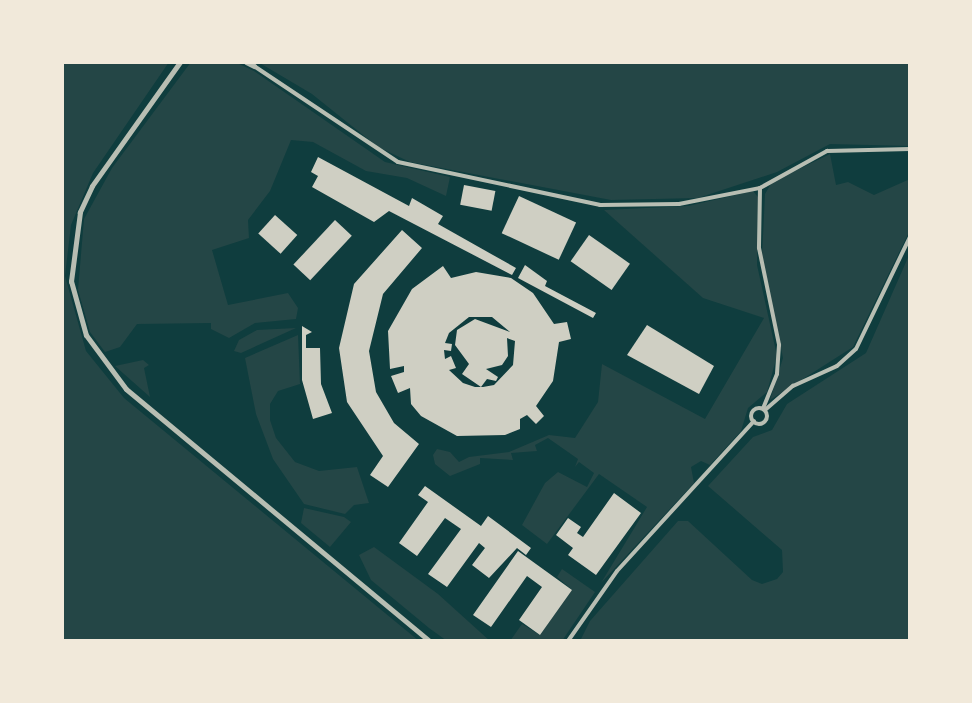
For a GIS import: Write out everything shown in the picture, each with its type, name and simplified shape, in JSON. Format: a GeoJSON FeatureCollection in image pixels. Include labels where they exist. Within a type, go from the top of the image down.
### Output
{"type":"FeatureCollection","features":[{"type":"Feature","properties":{"kind":"street"},"geometry":{"type":"LineString","coordinates":[[180,62],[92,186],[80,212],[71,272],[86,335],[126,389],[430,641]]}},
{"type":"Feature","properties":{"kind":"street"},"geometry":{"type":"LineString","coordinates":[[246,62],[309,99],[370,147],[412,166],[616,206],[679,204],[760,188],[827,151],[910,149]]}},
{"type":"Feature","properties":{"kind":"street"},"geometry":{"type":"LineString","coordinates":[[754,421],[765,422],[764,409],[777,374],[779,345],[759,248],[760,188]]}},
{"type":"Feature","properties":{"kind":"street"},"geometry":{"type":"LineString","coordinates":[[568,641],[617,571],[754,421],[754,410],[764,409],[793,386],[837,366],[856,349],[910,237]]}},
{"type":"Feature","properties":{"kind":"shaded area"},"geometry":{"type":"Polygon","coordinates":[[[62,62],[169,62],[93,173],[71,225],[65,276],[86,351],[124,398],[419,641],[62,641],[62,62]]]}},
{"type":"Feature","properties":{"kind":"shaded area"},"geometry":{"type":"Polygon","coordinates":[[[191,62],[235,62],[254,71],[385,162],[450,177],[446,196],[407,178],[366,171],[313,142],[291,140],[270,191],[248,220],[249,238],[212,250],[228,305],[288,293],[298,308],[296,319],[255,323],[229,338],[211,329],[211,323],[137,324],[120,347],[105,352],[90,332],[78,290],[84,219],[112,168],[191,62]]]}},
{"type":"Feature","properties":{"kind":"shaded area"},"geometry":{"type":"Polygon","coordinates":[[[258,62],[910,62],[910,146],[830,144],[777,172],[698,198],[611,200],[410,162],[378,147],[312,94],[258,62]]]}},
{"type":"Feature","properties":{"kind":"shaded area"},"geometry":{"type":"Polygon","coordinates":[[[830,154],[836,185],[848,182],[874,195],[910,179],[910,230],[853,347],[770,400],[783,358],[762,256],[765,194],[772,182],[830,154]]]}},
{"type":"Feature","properties":{"kind":"shaded area"},"geometry":{"type":"Polygon","coordinates":[[[753,191],[758,197],[757,265],[777,356],[767,392],[748,408],[741,431],[710,465],[701,461],[691,467],[694,483],[601,583],[647,507],[599,474],[547,544],[522,525],[545,483],[558,472],[587,487],[594,473],[579,462],[575,467],[578,459],[548,438],[535,445],[537,451],[511,453],[513,460],[480,458],[480,464],[450,476],[435,464],[433,455],[437,449],[450,452],[459,462],[469,457],[509,452],[549,435],[575,438],[598,402],[602,364],[705,419],[764,318],[703,298],[604,210],[688,206],[753,191]]]}},
{"type":"Feature","properties":{"kind":"shaded area"},"geometry":{"type":"Polygon","coordinates":[[[910,253],[910,641],[580,641],[590,621],[678,521],[688,521],[752,580],[762,584],[777,579],[783,572],[782,550],[708,486],[753,437],[772,430],[787,404],[866,353],[910,253]]]}},
{"type":"Feature","properties":{"kind":"shaded area"},"geometry":{"type":"Polygon","coordinates":[[[296,328],[241,353],[234,351],[239,340],[257,330],[296,328]]]}},
{"type":"Feature","properties":{"kind":"shaded area"},"geometry":{"type":"Polygon","coordinates":[[[298,335],[300,384],[278,391],[270,404],[270,420],[276,438],[295,462],[319,471],[357,467],[369,503],[354,505],[345,514],[304,504],[273,459],[256,414],[245,358],[298,335]]]}},
{"type":"Feature","properties":{"kind":"shaded area"},"geometry":{"type":"Polygon","coordinates":[[[143,360],[149,365],[144,368],[150,397],[115,366],[143,360]]]}},
{"type":"Feature","properties":{"kind":"shaded area"},"geometry":{"type":"Polygon","coordinates":[[[304,508],[344,517],[351,522],[330,547],[301,523],[304,508]]]}},
{"type":"Feature","properties":{"kind":"shaded area"},"geometry":{"type":"Polygon","coordinates":[[[374,547],[438,594],[490,641],[447,641],[429,628],[371,580],[359,555],[374,547]]]}},
{"type":"Feature","properties":{"kind":"shaded area"},"geometry":{"type":"Polygon","coordinates":[[[562,569],[595,592],[562,641],[510,641],[522,624],[540,635],[571,589],[557,577],[562,569]]]}},
{"type":"Feature","properties":{"kind":"building"},"geometry":{"type":"Polygon","coordinates":[[[318,157],[409,206],[412,198],[443,216],[438,224],[516,268],[512,275],[389,211],[374,222],[312,187],[318,176],[311,172],[318,157]]]}},
{"type":"Feature","properties":{"kind":"building"},"geometry":{"type":"Polygon","coordinates":[[[464,185],[495,191],[492,211],[460,205],[464,185]]]}},
{"type":"Feature","properties":{"kind":"building"},"geometry":{"type":"Polygon","coordinates":[[[519,196],[576,223],[559,260],[502,233],[519,196]]]}},
{"type":"Feature","properties":{"kind":"building"},"geometry":{"type":"Polygon","coordinates":[[[275,215],[297,235],[281,254],[258,234],[275,215]]]}},
{"type":"Feature","properties":{"kind":"building"},"geometry":{"type":"Polygon","coordinates":[[[335,220],[352,236],[310,280],[293,265],[335,220]]]}},
{"type":"Feature","properties":{"kind":"building"},"geometry":{"type":"Polygon","coordinates":[[[402,230],[422,248],[383,294],[369,351],[376,392],[394,423],[419,444],[388,487],[370,475],[383,456],[347,402],[339,348],[354,284],[402,230]]]}},
{"type":"Feature","properties":{"kind":"building"},"geometry":{"type":"Polygon","coordinates":[[[589,235],[630,264],[612,290],[571,261],[589,235]]]}},
{"type":"Feature","properties":{"kind":"building"},"geometry":{"type":"Polygon","coordinates":[[[525,265],[547,281],[545,286],[596,313],[593,318],[518,278],[525,265]]]}},
{"type":"Feature","properties":{"kind":"building"},"geometry":{"type":"Polygon","coordinates":[[[443,266],[451,278],[476,272],[511,278],[533,293],[554,324],[567,322],[571,339],[559,342],[553,381],[536,406],[544,416],[536,424],[527,415],[520,419],[520,429],[505,435],[457,436],[421,416],[411,404],[410,388],[398,393],[391,376],[404,372],[404,366],[390,369],[388,331],[412,289],[443,266]],[[469,317],[449,333],[445,343],[452,344],[451,351],[444,350],[445,359],[451,356],[456,368],[449,370],[463,383],[481,387],[462,374],[469,364],[455,345],[457,330],[475,319],[510,332],[492,317],[469,317]],[[507,338],[508,356],[502,365],[486,369],[498,377],[496,381],[487,379],[481,387],[494,385],[513,365],[515,341],[507,338]]]}},
{"type":"Feature","properties":{"kind":"building"},"geometry":{"type":"Polygon","coordinates":[[[647,325],[714,366],[699,394],[627,355],[647,325]]]}},
{"type":"Feature","properties":{"kind":"building"},"geometry":{"type":"Polygon","coordinates":[[[302,326],[312,332],[306,335],[306,348],[320,348],[321,384],[332,413],[313,419],[302,380],[302,326]]]}},
{"type":"Feature","properties":{"kind":"building"},"geometry":{"type":"Polygon","coordinates":[[[425,486],[481,526],[488,516],[531,548],[526,555],[517,548],[489,578],[472,565],[485,548],[479,543],[447,587],[428,574],[461,529],[445,518],[417,556],[399,543],[428,502],[418,495],[425,486]]]}},
{"type":"Feature","properties":{"kind":"building"},"geometry":{"type":"Polygon","coordinates":[[[614,493],[641,513],[596,575],[568,555],[573,548],[556,535],[568,518],[581,527],[577,533],[583,537],[614,493]]]}},
{"type":"Feature","properties":{"kind":"building"},"geometry":{"type":"Polygon","coordinates":[[[518,551],[572,590],[540,635],[519,620],[542,587],[527,576],[491,627],[473,615],[518,551]]]}}]}
